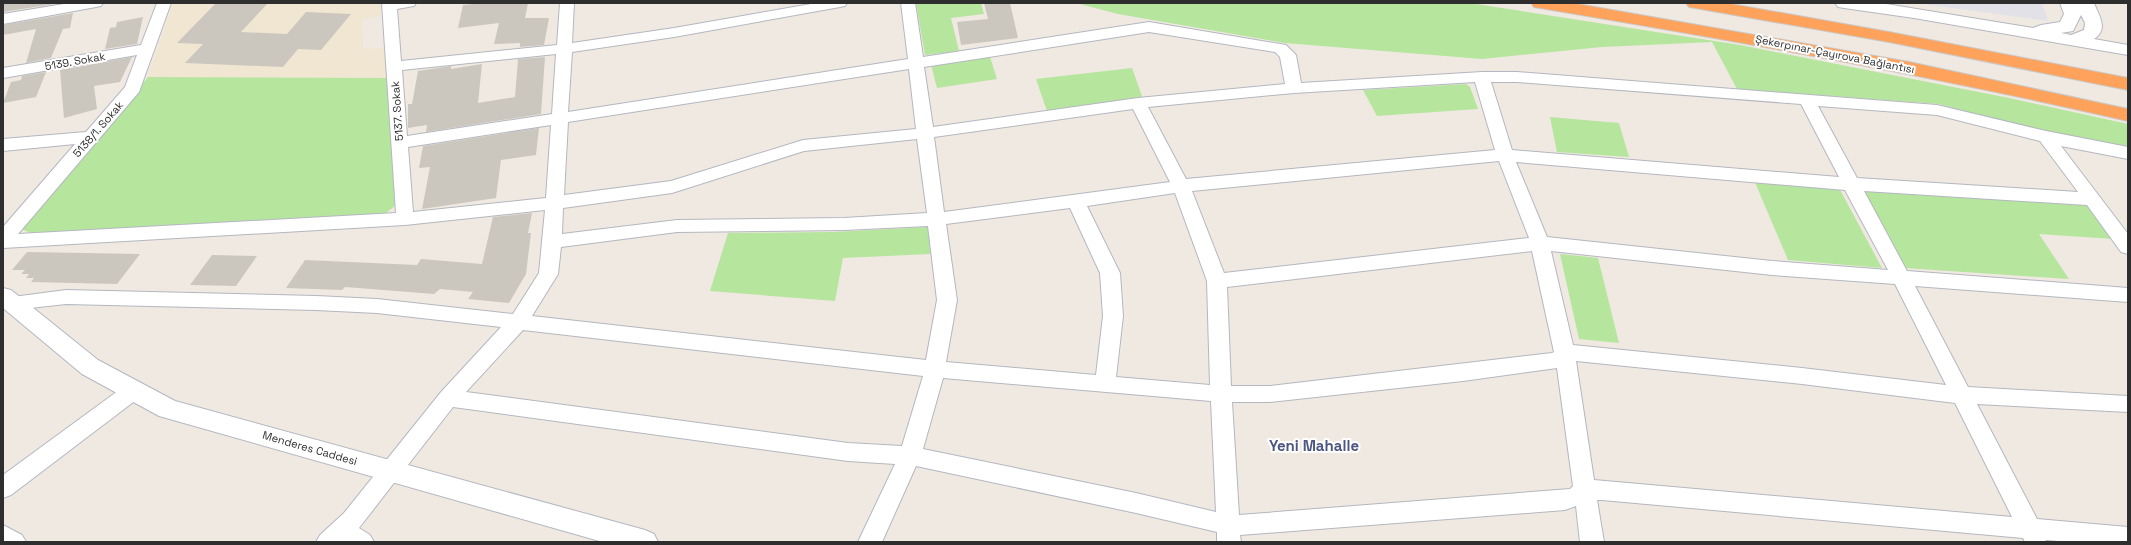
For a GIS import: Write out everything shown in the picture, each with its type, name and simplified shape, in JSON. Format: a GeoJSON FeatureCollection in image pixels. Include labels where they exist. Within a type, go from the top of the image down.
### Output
{"type":"FeatureCollection","features":[{"type":"Feature","properties":{"kind":"highway","name":"Şekerpınar-Çayırova Bağlantısı"},"geometry":{"type":"LineString","coordinates":[[1540,3],[1691,27],[1871,61],[2128,115]]}},
{"type":"Feature","properties":{"kind":"highway"},"geometry":{"type":"LineString","coordinates":[[1695,3],[1904,40],[2128,84]]}},
{"type":"Feature","properties":{"kind":"street"},"geometry":{"type":"LineString","coordinates":[[3,19],[96,3]]}},
{"type":"Feature","properties":{"kind":"street","name":"5138/1. Sokak"},"geometry":{"type":"LineString","coordinates":[[3,240],[133,88],[164,3]]}},
{"type":"Feature","properties":{"kind":"street"},"geometry":{"type":"LineString","coordinates":[[389,4],[409,3]]}},
{"type":"Feature","properties":{"kind":"street"},"geometry":{"type":"LineString","coordinates":[[335,536],[352,520],[448,398],[518,322],[548,274],[552,242],[566,48],[567,3]]}},
{"type":"Feature","properties":{"kind":"street"},"geometry":{"type":"LineString","coordinates":[[394,66],[566,48],[732,24],[840,3]]}},
{"type":"Feature","properties":{"kind":"street"},"geometry":{"type":"LineString","coordinates":[[870,542],[910,456],[935,369],[948,300],[918,64],[908,3]]}},
{"type":"Feature","properties":{"kind":"street"},"geometry":{"type":"LineString","coordinates":[[1844,3],[2128,49]]}},
{"type":"Feature","properties":{"kind":"street","name":"5137. Sokak"},"geometry":{"type":"LineString","coordinates":[[389,4],[405,219]]}},
{"type":"Feature","properties":{"kind":"street"},"geometry":{"type":"LineString","coordinates":[[2020,31],[2067,27],[2076,7]]}},
{"type":"Feature","properties":{"kind":"street"},"geometry":{"type":"LineString","coordinates":[[2076,7],[2080,24],[2099,37],[2128,49]]}},
{"type":"Feature","properties":{"kind":"street"},"geometry":{"type":"LineString","coordinates":[[400,143],[918,64],[1149,27],[1280,48],[1288,55],[1294,88]]}},
{"type":"Feature","properties":{"kind":"street"},"geometry":{"type":"LineString","coordinates":[[2073,40],[2086,36],[2092,32]]}},
{"type":"Feature","properties":{"kind":"street","name":"5139. Sokak"},"geometry":{"type":"LineString","coordinates":[[3,74],[148,48]]}},
{"type":"Feature","properties":{"kind":"street"},"geometry":{"type":"LineString","coordinates":[[1482,77],[1505,155],[1540,243],[1568,383],[1582,468],[1590,482],[1584,493],[1592,542]]}},
{"type":"Feature","properties":{"kind":"street"},"geometry":{"type":"LineString","coordinates":[[3,240],[405,219],[554,203],[672,186],[803,146],[926,133],[1138,103],[1294,88],[1482,77],[1517,77],[1807,101],[1937,110],[2046,137],[2128,153]]}},
{"type":"Feature","properties":{"kind":"street"},"geometry":{"type":"LineString","coordinates":[[1807,101],[1901,277],[2033,535]]}},
{"type":"Feature","properties":{"kind":"street"},"geometry":{"type":"LineString","coordinates":[[1138,103],[1182,186],[1217,281],[1221,394],[1229,534]]}},
{"type":"Feature","properties":{"kind":"street"},"geometry":{"type":"LineString","coordinates":[[3,145],[17,142],[92,137]]}},
{"type":"Feature","properties":{"kind":"street"},"geometry":{"type":"LineString","coordinates":[[2046,137],[2128,247]]}},
{"type":"Feature","properties":{"kind":"street"},"geometry":{"type":"LineString","coordinates":[[552,242],[677,226],[844,224],[937,219],[1076,202],[1182,186],[1505,155],[1852,184],[2091,198]]}},
{"type":"Feature","properties":{"kind":"street"},"geometry":{"type":"LineString","coordinates":[[1076,202],[1110,274],[1113,316],[1105,385]]}},
{"type":"Feature","properties":{"kind":"street"},"geometry":{"type":"LineString","coordinates":[[1217,281],[1540,243],[1772,268],[2128,294]]}},
{"type":"Feature","properties":{"kind":"street"},"geometry":{"type":"LineString","coordinates":[[8,299],[66,297],[316,302],[376,306],[935,369],[1221,394],[1270,394],[1562,352],[1802,376],[1962,395],[2128,404]]}},
{"type":"Feature","properties":{"kind":"street","name":"Menderes Caddesi"},"geometry":{"type":"LineString","coordinates":[[8,299],[90,367],[168,409],[645,542]]}},
{"type":"Feature","properties":{"kind":"street"},"geometry":{"type":"LineString","coordinates":[[3,488],[133,390]]}},
{"type":"Feature","properties":{"kind":"street"},"geometry":{"type":"LineString","coordinates":[[448,398],[848,452],[910,456],[1128,501],[1229,534],[1254,525],[1584,493],[2033,535],[2128,537]]}},
{"type":"Feature","properties":{"kind":"street"},"geometry":{"type":"LineString","coordinates":[[3,535],[14,542]]}},
{"type":"Feature","properties":{"kind":"street"},"geometry":{"type":"LineString","coordinates":[[335,536],[362,542]]}},
{"type":"Feature","properties":{"kind":"shaded area"},"geometry":{"type":"Polygon","coordinates":[[[173,3],[381,3],[382,15],[362,20],[363,49],[385,48],[388,78],[148,77],[173,3]]]}},
{"type":"Feature","properties":{"kind":"shaded area"},"geometry":{"type":"Polygon","coordinates":[[[1915,3],[2042,3],[2048,21],[1915,3]]]}},
{"type":"Feature","properties":{"kind":"green space"},"geometry":{"type":"Polygon","coordinates":[[[916,3],[981,3],[984,14],[951,18],[959,51],[925,55],[916,3]]]}},
{"type":"Feature","properties":{"kind":"green space"},"geometry":{"type":"Polygon","coordinates":[[[1076,3],[1470,3],[1740,45],[2009,98],[2128,124],[2128,146],[2049,134],[1939,104],[1737,89],[1712,42],[1602,47],[1482,59],[1285,43],[1118,14],[1076,3]]]}},
{"type":"Feature","properties":{"kind":"green space"},"geometry":{"type":"Polygon","coordinates":[[[990,57],[997,79],[937,88],[931,65],[990,57]]]}},
{"type":"Feature","properties":{"kind":"green space"},"geometry":{"type":"Polygon","coordinates":[[[1132,68],[1143,99],[1048,114],[1036,79],[1132,68]]]}},
{"type":"Feature","properties":{"kind":"green space"},"geometry":{"type":"Polygon","coordinates":[[[148,77],[388,78],[396,205],[386,213],[31,233],[21,229],[148,77]]]}},
{"type":"Feature","properties":{"kind":"green space"},"geometry":{"type":"Polygon","coordinates":[[[1466,84],[1470,87],[1478,109],[1377,116],[1363,90],[1466,84]]]}},
{"type":"Feature","properties":{"kind":"green space"},"geometry":{"type":"Polygon","coordinates":[[[1550,117],[1619,123],[1629,157],[1557,152],[1550,117]]]}},
{"type":"Feature","properties":{"kind":"green space"},"geometry":{"type":"Polygon","coordinates":[[[1754,180],[1838,186],[1882,268],[1788,260],[1754,180]]]}},
{"type":"Feature","properties":{"kind":"green space"},"geometry":{"type":"Polygon","coordinates":[[[1863,190],[2088,204],[2113,239],[2039,234],[2069,279],[1905,268],[1863,190]]]}},
{"type":"Feature","properties":{"kind":"green space"},"geometry":{"type":"Polygon","coordinates":[[[929,227],[930,254],[843,258],[835,301],[710,291],[728,233],[833,232],[929,227]]]}},
{"type":"Feature","properties":{"kind":"green space"},"geometry":{"type":"Polygon","coordinates":[[[1560,254],[1598,258],[1619,343],[1579,339],[1560,254]]]}},
{"type":"Feature","properties":{"kind":"building"},"geometry":{"type":"Polygon","coordinates":[[[3,3],[61,3],[3,12],[3,3]]]}},
{"type":"Feature","properties":{"kind":"building"},"geometry":{"type":"Polygon","coordinates":[[[216,3],[268,3],[241,32],[287,34],[306,12],[351,14],[321,50],[298,49],[283,67],[185,63],[203,44],[177,43],[216,3]]]}},
{"type":"Feature","properties":{"kind":"building"},"geometry":{"type":"Polygon","coordinates":[[[484,3],[528,3],[525,18],[549,18],[544,45],[520,47],[520,43],[494,44],[499,23],[458,28],[463,5],[484,3]]]}},
{"type":"Feature","properties":{"kind":"building"},"geometry":{"type":"Polygon","coordinates":[[[984,3],[1010,3],[1018,38],[961,45],[957,22],[988,19],[984,3]]]}},
{"type":"Feature","properties":{"kind":"building"},"geometry":{"type":"Polygon","coordinates":[[[73,13],[70,28],[63,29],[51,58],[26,63],[36,29],[3,35],[3,25],[73,13]]]}},
{"type":"Feature","properties":{"kind":"building"},"geometry":{"type":"Polygon","coordinates":[[[143,17],[137,44],[105,49],[110,28],[116,27],[117,22],[143,17]]]}},
{"type":"Feature","properties":{"kind":"building"},"geometry":{"type":"Polygon","coordinates":[[[132,57],[120,82],[94,86],[97,109],[64,118],[60,70],[132,57]]]}},
{"type":"Feature","properties":{"kind":"building"},"geometry":{"type":"Polygon","coordinates":[[[545,57],[541,114],[426,132],[427,125],[408,128],[408,104],[412,104],[418,71],[451,66],[451,69],[482,64],[478,103],[515,97],[518,59],[545,57]]]}},
{"type":"Feature","properties":{"kind":"building"},"geometry":{"type":"Polygon","coordinates":[[[46,72],[36,97],[3,103],[11,82],[21,80],[22,76],[46,72]]]}},
{"type":"Feature","properties":{"kind":"building"},"geometry":{"type":"Polygon","coordinates":[[[539,128],[536,155],[501,160],[496,198],[422,209],[430,167],[419,168],[423,146],[539,128]]]}},
{"type":"Feature","properties":{"kind":"building"},"geometry":{"type":"Polygon","coordinates":[[[532,213],[528,233],[531,233],[526,274],[509,303],[468,299],[473,292],[440,289],[434,294],[345,287],[342,290],[286,288],[305,260],[417,265],[421,259],[482,264],[493,217],[532,213]]]}},
{"type":"Feature","properties":{"kind":"building"},"geometry":{"type":"Polygon","coordinates":[[[27,252],[140,254],[117,284],[31,282],[34,278],[26,278],[29,274],[21,274],[25,270],[12,270],[27,252]]]}},
{"type":"Feature","properties":{"kind":"building"},"geometry":{"type":"Polygon","coordinates":[[[212,255],[257,256],[236,286],[190,285],[212,255]]]}},
{"type":"Feature","properties":{"kind":"district","name":"Yeni Mahalle"},"geometry":{"type":"Point","coordinates":[1314,446]}}]}
